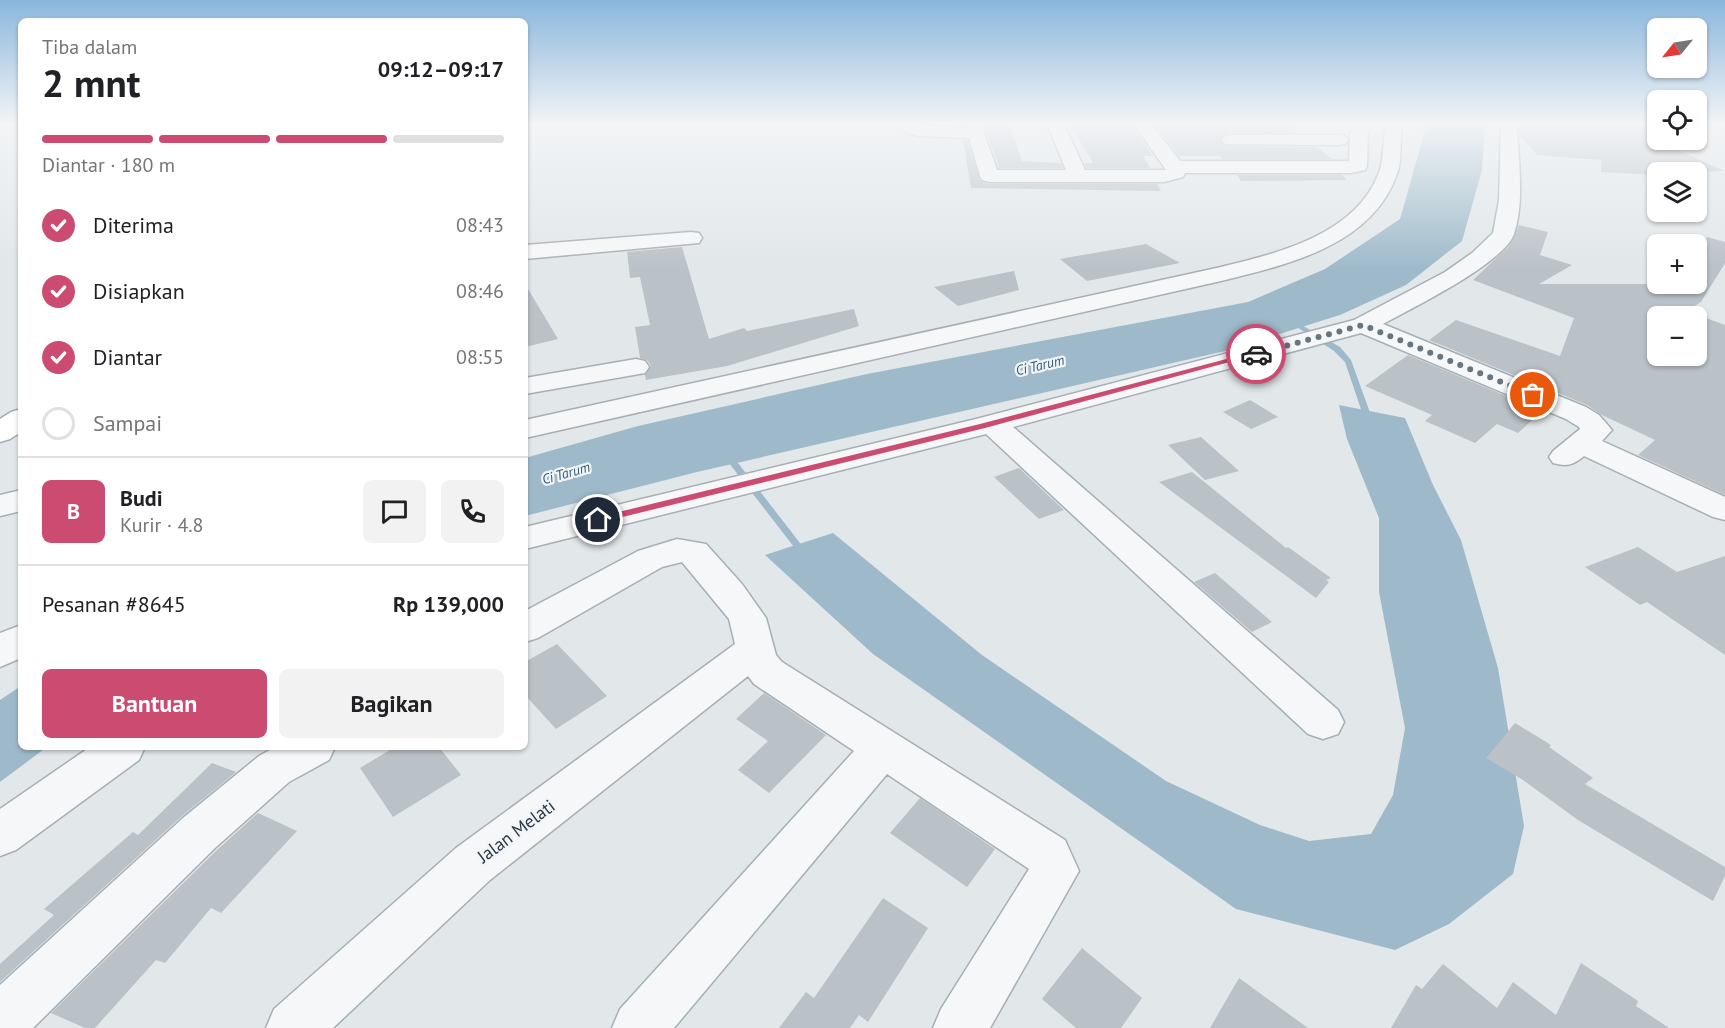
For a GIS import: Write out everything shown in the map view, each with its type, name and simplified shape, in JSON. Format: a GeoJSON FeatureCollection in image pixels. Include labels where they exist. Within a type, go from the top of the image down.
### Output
{"type":"FeatureCollection","features":[{"type":"Feature","properties":{"kind":"main road"},"geometry":{"type":"LineString","coordinates":[[0,434],[18,420]]}},
{"type":"Feature","properties":{"kind":"street"},"geometry":{"type":"LineString","coordinates":[[988,172],[989,176]]}},
{"type":"Feature","properties":{"kind":"street"},"geometry":{"type":"LineString","coordinates":[[1076,172],[1078,176]]}},
{"type":"Feature","properties":{"kind":"street"},"geometry":{"type":"LineString","coordinates":[[969,175],[1164,176],[1176,172]]}},
{"type":"Feature","properties":{"kind":"street"},"geometry":{"type":"LineString","coordinates":[[528,428],[1284,258],[1329,238],[1351,223],[1378,197],[1389,172]]}},
{"type":"Feature","properties":{"kind":"street"},"geometry":{"type":"LineString","coordinates":[[528,537],[992,424],[1363,325],[1453,277],[1479,258],[1503,235],[1509,200],[1509,172]]}},
{"type":"Feature","properties":{"kind":"street"},"geometry":{"type":"LineString","coordinates":[[528,252],[690,238]]}},
{"type":"Feature","properties":{"kind":"street"},"geometry":{"type":"LineString","coordinates":[[1363,325],[1590,420],[1597,430],[1573,450],[1725,510]]}},
{"type":"Feature","properties":{"kind":"street"},"geometry":{"type":"LineString","coordinates":[[528,385],[636,367]]}},
{"type":"Feature","properties":{"kind":"street"},"geometry":{"type":"LineString","coordinates":[[992,424],[1323,722]]}},
{"type":"Feature","properties":{"kind":"street"},"geometry":{"type":"LineString","coordinates":[[0,506],[18,501]]}},
{"type":"Feature","properties":{"kind":"street"},"geometry":{"type":"LineString","coordinates":[[528,626],[650,559],[671,551],[694,552],[747,618],[753,635],[753,651],[758,663],[768,673],[1048,855],[1055,872],[960,1028]]}},
{"type":"Feature","properties":{"kind":"street"},"geometry":{"type":"LineString","coordinates":[[0,652],[18,641]]}},
{"type":"Feature","properties":{"kind":"street","name":"Jalan Melati"},"geometry":{"type":"LineString","coordinates":[[293,1028],[473,864],[753,651]]}},
{"type":"Feature","properties":{"kind":"street"},"geometry":{"type":"LineString","coordinates":[[639,1028],[883,748]]}},
{"type":"Feature","properties":{"kind":"street"},"geometry":{"type":"LineString","coordinates":[[0,835],[120,750]]}},
{"type":"Feature","properties":{"kind":"street"},"geometry":{"type":"LineString","coordinates":[[0,1022],[199,833],[274,770],[309,750]]}},
{"type":"Feature","properties":{"kind":"water","name":"Ci Tarum"},"geometry":{"type":"Polygon","coordinates":[[[1413,172],[1481,172],[1462,241],[1406,285],[1340,315],[1225,351],[697,472],[528,515],[528,457],[638,426],[867,374],[1248,302],[1325,269],[1400,219],[1413,172]]]}},
{"type":"Feature","properties":{"kind":"water"},"geometry":{"type":"Polygon","coordinates":[[[1339,405],[1405,418],[1433,485],[1461,540],[1498,668],[1524,826],[1513,874],[1449,924],[1395,950],[1236,909],[873,654],[765,555],[833,533],[982,655],[1166,781],[1260,825],[1309,841],[1371,834],[1393,795],[1405,728],[1379,592],[1379,518],[1347,439],[1339,405]]]}},
{"type":"Feature","properties":{"kind":"water"},"geometry":{"type":"Polygon","coordinates":[[[18,688],[18,750],[43,750],[0,782],[0,700],[18,688]]]}},
{"type":"Feature","properties":{"kind":"building"},"geometry":{"type":"Polygon","coordinates":[[[968,172],[977,172],[980,181],[988,184],[1157,184],[1161,191],[971,188],[968,172]]]}},
{"type":"Feature","properties":{"kind":"building"},"geometry":{"type":"Polygon","coordinates":[[[1601,172],[1601,172],[1647,172],[1647,174],[1601,172]]]}},
{"type":"Feature","properties":{"kind":"building"},"geometry":{"type":"Polygon","coordinates":[[[1237,175],[1342,175],[1347,180],[1241,181],[1237,175]]]}},
{"type":"Feature","properties":{"kind":"building"},"geometry":{"type":"Polygon","coordinates":[[[1519,225],[1548,232],[1540,255],[1572,265],[1539,284],[1647,284],[1647,294],[1706,294],[1701,302],[1695,306],[1647,306],[1647,366],[1707,366],[1707,318],[1725,325],[1725,495],[1638,455],[1655,440],[1602,415],[1587,405],[1429,340],[1456,320],[1560,356],[1574,318],[1473,280],[1508,247],[1519,225]]]}},
{"type":"Feature","properties":{"kind":"building"},"geometry":{"type":"Polygon","coordinates":[[[1707,237],[1725,242],[1725,263],[1707,292],[1707,237]]]}},
{"type":"Feature","properties":{"kind":"building"},"geometry":{"type":"Polygon","coordinates":[[[1146,244],[1180,263],[1087,281],[1060,259],[1146,244]]]}},
{"type":"Feature","properties":{"kind":"building"},"geometry":{"type":"Polygon","coordinates":[[[682,247],[709,339],[744,328],[747,331],[854,309],[859,326],[727,366],[646,380],[645,375],[651,366],[647,360],[640,358],[635,327],[650,325],[640,277],[630,278],[627,252],[682,247]]]}},
{"type":"Feature","properties":{"kind":"building"},"geometry":{"type":"Polygon","coordinates":[[[1014,271],[1019,290],[958,306],[934,287],[1014,271]]]}},
{"type":"Feature","properties":{"kind":"building"},"geometry":{"type":"Polygon","coordinates":[[[528,289],[558,339],[528,346],[528,289]]]}},
{"type":"Feature","properties":{"kind":"building"},"geometry":{"type":"Polygon","coordinates":[[[1408,355],[1542,411],[1518,433],[1497,424],[1475,443],[1425,421],[1432,415],[1365,386],[1408,355]]]}},
{"type":"Feature","properties":{"kind":"building"},"geometry":{"type":"Polygon","coordinates":[[[1250,400],[1278,417],[1251,429],[1223,412],[1250,400]]]}},
{"type":"Feature","properties":{"kind":"building"},"geometry":{"type":"Polygon","coordinates":[[[1201,437],[1239,471],[1205,480],[1168,445],[1201,437]]]}},
{"type":"Feature","properties":{"kind":"building"},"geometry":{"type":"Polygon","coordinates":[[[1019,468],[1064,510],[1039,519],[994,477],[1019,468]]]}},
{"type":"Feature","properties":{"kind":"building"},"geometry":{"type":"Polygon","coordinates":[[[1192,472],[1286,548],[1288,547],[1331,578],[1326,580],[1329,582],[1316,598],[1159,482],[1192,472]]]}},
{"type":"Feature","properties":{"kind":"building"},"geometry":{"type":"Polygon","coordinates":[[[1638,547],[1677,572],[1725,556],[1725,655],[1647,602],[1640,605],[1585,567],[1638,547]]]}},
{"type":"Feature","properties":{"kind":"building"},"geometry":{"type":"Polygon","coordinates":[[[1215,573],[1272,622],[1252,632],[1194,582],[1215,573]]]}},
{"type":"Feature","properties":{"kind":"building"},"geometry":{"type":"Polygon","coordinates":[[[557,644],[607,696],[556,729],[528,698],[528,660],[557,644]]]}},
{"type":"Feature","properties":{"kind":"building"},"geometry":{"type":"Polygon","coordinates":[[[764,693],[826,735],[769,793],[738,770],[768,741],[736,719],[764,693]]]}},
{"type":"Feature","properties":{"kind":"building"},"geometry":{"type":"Polygon","coordinates":[[[1515,723],[1551,745],[1549,747],[1593,778],[1585,784],[1725,867],[1725,876],[1713,901],[1578,820],[1523,780],[1486,758],[1515,723]]]}},
{"type":"Feature","properties":{"kind":"building"},"geometry":{"type":"Polygon","coordinates":[[[390,750],[441,750],[461,775],[393,817],[360,768],[390,750]]]}},
{"type":"Feature","properties":{"kind":"building"},"geometry":{"type":"Polygon","coordinates":[[[212,763],[236,772],[182,816],[0,982],[0,964],[54,915],[44,909],[133,832],[138,835],[212,763]]]}},
{"type":"Feature","properties":{"kind":"building"},"geometry":{"type":"Polygon","coordinates":[[[920,798],[995,849],[967,887],[890,833],[920,798]]]}},
{"type":"Feature","properties":{"kind":"building"},"geometry":{"type":"Polygon","coordinates":[[[258,813],[297,831],[221,913],[211,908],[165,963],[156,960],[95,1028],[85,1028],[51,1013],[217,850],[258,813]]]}},
{"type":"Feature","properties":{"kind":"building"},"geometry":{"type":"Polygon","coordinates":[[[883,898],[928,928],[868,1022],[859,1015],[850,1028],[779,1028],[806,992],[814,998],[883,898]]]}},
{"type":"Feature","properties":{"kind":"building"},"geometry":{"type":"Polygon","coordinates":[[[1082,948],[1142,998],[1121,1028],[1076,1028],[1042,999],[1082,948]]]}},
{"type":"Feature","properties":{"kind":"building"},"geometry":{"type":"Polygon","coordinates":[[[1581,963],[1638,1001],[1636,1006],[1669,1028],[1391,1028],[1416,985],[1422,989],[1443,964],[1497,1008],[1513,982],[1556,1015],[1581,963]]]}},
{"type":"Feature","properties":{"kind":"building"},"geometry":{"type":"Polygon","coordinates":[[[1239,978],[1308,1028],[1210,1028],[1239,978]]]}},
{"type":"Feature","properties":{"kind":"waterway"},"geometry":{"type":"LineString","coordinates":[[1291,321],[1337,349],[1348,362],[1369,421]]}},
{"type":"Feature","properties":{"kind":"waterway"},"geometry":{"type":"LineString","coordinates":[[728,456],[804,554]]}},
{"type":"Feature","properties":{"kind":"way so far"},"geometry":{"type":"LineString","coordinates":[[1256,354],[1363,325],[1533,395]]}},
{"type":"Feature","properties":{"kind":"route"},"geometry":{"type":"LineString","coordinates":[[598,520],[982,426],[1256,354]]}}]}
